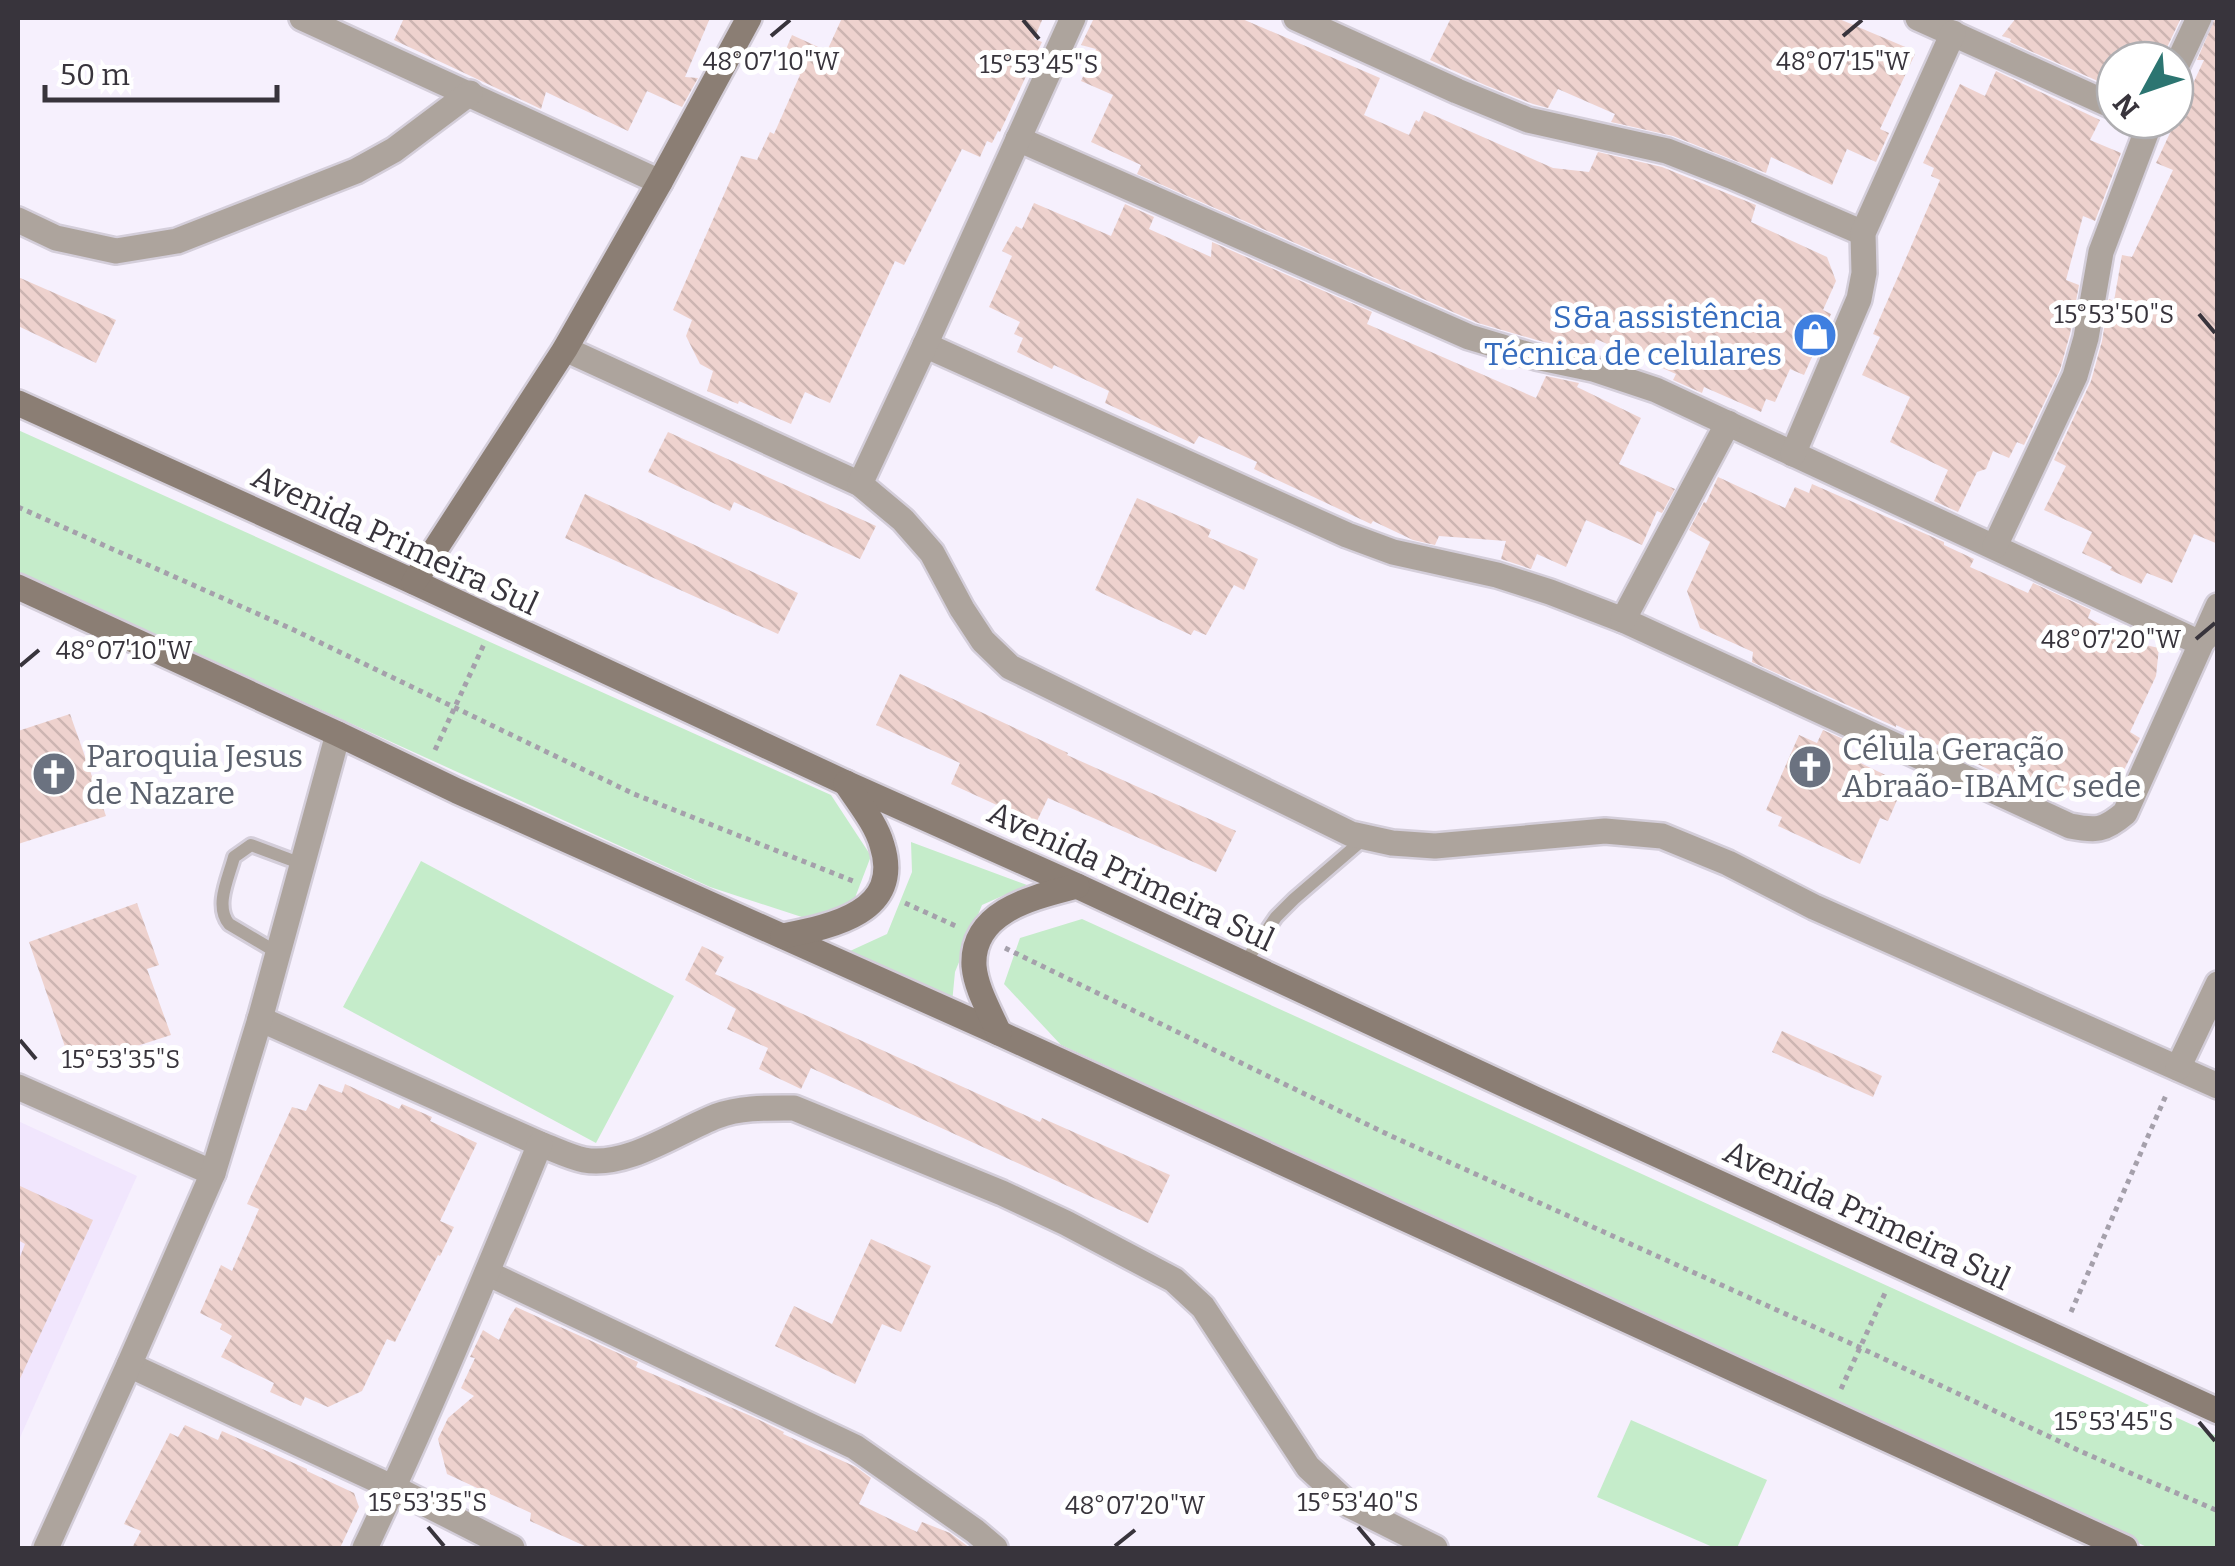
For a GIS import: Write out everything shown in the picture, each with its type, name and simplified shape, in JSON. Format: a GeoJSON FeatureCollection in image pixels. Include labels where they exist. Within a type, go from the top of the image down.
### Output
{"type":"FeatureCollection","features":[{"type":"Feature","properties":{"kind":"street"},"geometry":{"type":"LineString","coordinates":[[302,18],[660,182]]}},
{"type":"Feature","properties":{"kind":"street"},"geometry":{"type":"LineString","coordinates":[[414,582],[565,349],[749,18]]}},
{"type":"Feature","properties":{"kind":"street"},"geometry":{"type":"LineString","coordinates":[[860,484],[1073,18]]}},
{"type":"Feature","properties":{"kind":"street"},"geometry":{"type":"LineString","coordinates":[[1918,18],[2095,98]]}},
{"type":"Feature","properties":{"kind":"street"},"geometry":{"type":"LineString","coordinates":[[1305,20],[1528,120],[1667,152],[1863,233]]}},
{"type":"Feature","properties":{"kind":"street"},"geometry":{"type":"LineString","coordinates":[[1793,454],[1858,300],[1864,273],[1863,233],[1953,33]]}},
{"type":"Feature","properties":{"kind":"street"},"geometry":{"type":"LineString","coordinates":[[18,220],[56,238],[116,252],[177,241],[356,171],[394,150],[470,93]]}},
{"type":"Feature","properties":{"kind":"street"},"geometry":{"type":"LineString","coordinates":[[1018,139],[1468,337],[1593,369],[1656,390],[1994,546],[2209,635]]}},
{"type":"Feature","properties":{"kind":"street"},"geometry":{"type":"LineString","coordinates":[[1994,546],[2075,376],[2101,252],[2141,140]]}},
{"type":"Feature","properties":{"kind":"street"},"geometry":{"type":"LineString","coordinates":[[926,345],[1346,535],[1393,552],[1496,574],[1624,620],[2070,826],[2090,830],[2109,827],[2125,813],[2209,635],[2218,606]]}},
{"type":"Feature","properties":{"kind":"street"},"geometry":{"type":"LineString","coordinates":[[565,349],[860,484],[903,520],[932,554],[982,641],[1010,667],[1351,834],[1392,844],[1435,846],[1605,832],[1662,836],[2218,1086]]}},
{"type":"Feature","properties":{"kind":"street","name":"Avenida Primeira Sul"},"geometry":{"type":"LineString","coordinates":[[18,403],[2218,1411]]}},
{"type":"Feature","properties":{"kind":"street"},"geometry":{"type":"LineString","coordinates":[[1624,620],[1728,423]]}},
{"type":"Feature","properties":{"kind":"street"},"geometry":{"type":"LineString","coordinates":[[18,586],[424,775],[999,1033],[2125,1548]]}},
{"type":"Feature","properties":{"kind":"street"},"geometry":{"type":"LineString","coordinates":[[46,1548],[212,1173],[260,1018],[338,734]]}},
{"type":"Feature","properties":{"kind":"street"},"geometry":{"type":"LineString","coordinates":[[784,936],[833,926],[857,914],[881,892],[887,868],[882,841],[846,783]]}},
{"type":"Feature","properties":{"kind":"street"},"geometry":{"type":"LineString","coordinates":[[999,1033],[981,994],[974,965],[979,936],[994,918],[1024,900],[1077,886]]}},
{"type":"Feature","properties":{"kind":"street"},"geometry":{"type":"LineString","coordinates":[[2178,1068],[2218,984]]}},
{"type":"Feature","properties":{"kind":"street"},"geometry":{"type":"LineString","coordinates":[[260,1018],[540,1144],[586,1160],[614,1160],[720,1114],[794,1108],[1002,1194],[1174,1280],[1203,1308],[1308,1467],[1349,1505],[1435,1548]]}},
{"type":"Feature","properties":{"kind":"street"},"geometry":{"type":"LineString","coordinates":[[18,1087],[212,1173]]}},
{"type":"Feature","properties":{"kind":"street"},"geometry":{"type":"LineString","coordinates":[[365,1548],[487,1274],[540,1144]]}},
{"type":"Feature","properties":{"kind":"street"},"geometry":{"type":"LineString","coordinates":[[487,1274],[855,1447],[995,1548]]}},
{"type":"Feature","properties":{"kind":"street"},"geometry":{"type":"LineString","coordinates":[[130,1365],[394,1488],[512,1548]]}},
{"type":"Feature","properties":{"kind":"lane"},"geometry":{"type":"LineString","coordinates":[[1244,964],[1294,899],[1366,837]]}},
{"type":"Feature","properties":{"kind":"lane"},"geometry":{"type":"LineString","coordinates":[[278,953],[224,917],[222,908],[234,857],[251,844],[302,864]]}},
{"type":"Feature","properties":{"kind":"path"},"geometry":{"type":"LineString","coordinates":[[18,507],[294,630],[634,794],[881,892],[979,936],[1389,1135],[2218,1511]]}},
{"type":"Feature","properties":{"kind":"path"},"geometry":{"type":"LineString","coordinates":[[424,775],[494,621]]}},
{"type":"Feature","properties":{"kind":"path"},"geometry":{"type":"LineString","coordinates":[[2059,1338],[2178,1068]]}},
{"type":"Feature","properties":{"kind":"path"},"geometry":{"type":"LineString","coordinates":[[1830,1413],[1898,1265]]}},
{"type":"Feature","properties":{"kind":"shaded area"},"geometry":{"type":"Polygon","coordinates":[[[18,1121],[137,1176],[18,1442],[18,1121]]]}},
{"type":"Feature","properties":{"kind":"green space"},"geometry":{"type":"Polygon","coordinates":[[[18,430],[831,795],[871,856],[853,903],[811,920],[710,887],[18,572],[18,430]]]}},
{"type":"Feature","properties":{"kind":"green space"},"geometry":{"type":"Polygon","coordinates":[[[911,842],[1027,885],[982,905],[955,972],[952,1003],[850,951],[887,934],[912,872],[911,842]]]}},
{"type":"Feature","properties":{"kind":"green space"},"geometry":{"type":"Polygon","coordinates":[[[421,861],[674,996],[596,1143],[343,1007],[421,861]]]}},
{"type":"Feature","properties":{"kind":"green space"},"geometry":{"type":"Polygon","coordinates":[[[1082,919],[2217,1436],[2217,1548],[2149,1548],[1061,1045],[1004,984],[1020,938],[1082,919]]]}},
{"type":"Feature","properties":{"kind":"green space"},"geometry":{"type":"Polygon","coordinates":[[[1631,1420],[1767,1480],[1737,1548],[1715,1548],[1597,1497],[1631,1420]]]}},
{"type":"Feature","properties":{"kind":"building"},"geometry":{"type":"Polygon","coordinates":[[[404,18],[710,18],[685,77],[698,78],[682,107],[647,91],[628,131],[546,92],[541,109],[394,40],[404,18]]]}},
{"type":"Feature","properties":{"kind":"building"},"geometry":{"type":"Polygon","coordinates":[[[842,18],[1043,18],[1034,39],[1042,42],[1000,132],[992,143],[987,141],[980,157],[962,149],[904,265],[895,261],[830,403],[805,392],[791,424],[707,391],[713,371],[700,364],[686,336],[692,320],[673,310],[741,156],[757,160],[770,132],[774,134],[800,75],[779,66],[792,35],[827,51],[842,18]]]}},
{"type":"Feature","properties":{"kind":"building"},"geometry":{"type":"Polygon","coordinates":[[[1094,18],[1240,18],[1380,78],[1364,115],[1409,135],[1424,111],[1553,168],[1589,172],[1598,152],[1662,167],[1756,205],[1751,222],[1827,257],[1836,281],[1823,310],[1831,314],[1804,375],[1790,369],[1775,402],[1766,399],[1761,412],[1704,387],[1702,393],[1673,380],[1676,374],[1596,339],[1591,352],[1478,323],[1137,174],[1141,165],[1091,142],[1113,95],[1081,81],[1096,49],[1081,45],[1094,18]]]}},
{"type":"Feature","properties":{"kind":"building"},"geometry":{"type":"Polygon","coordinates":[[[1451,18],[1837,18],[1915,54],[1880,129],[1889,133],[1876,162],[1847,149],[1832,185],[1771,157],[1766,173],[1673,136],[1611,122],[1615,114],[1558,89],[1548,108],[1485,85],[1430,60],[1451,18]]]}},
{"type":"Feature","properties":{"kind":"building"},"geometry":{"type":"Polygon","coordinates":[[[2016,18],[2181,18],[2171,40],[2095,40],[2095,80],[2002,36],[2016,18]]]}},
{"type":"Feature","properties":{"kind":"building"},"geometry":{"type":"Polygon","coordinates":[[[2218,18],[2218,544],[2194,534],[2172,583],[2147,573],[2141,584],[2082,553],[2092,532],[2044,510],[2066,466],[2054,460],[2091,381],[2109,299],[2114,301],[2122,255],[2132,257],[2173,170],[2156,163],[2167,140],[2195,140],[2195,79],[2204,60],[2197,60],[2218,18]]]}},
{"type":"Feature","properties":{"kind":"building"},"geometry":{"type":"Polygon","coordinates":[[[1996,71],[2095,118],[2090,140],[2121,153],[2095,221],[2083,216],[2066,280],[2079,285],[2060,370],[2024,445],[2017,442],[2009,458],[1993,451],[1986,469],[1977,472],[1958,512],[1934,501],[1948,470],[1890,442],[1910,397],[1862,375],[1880,337],[1873,334],[1940,180],[1931,176],[1934,168],[1923,163],[1960,84],[1985,96],[1996,71]]]}},
{"type":"Feature","properties":{"kind":"building"},"geometry":{"type":"Polygon","coordinates":[[[1034,203],[1111,236],[1125,204],[1154,217],[1149,229],[1211,257],[1212,242],[1372,312],[1367,324],[1536,398],[1546,376],[1579,383],[1577,387],[1641,418],[1619,464],[1675,489],[1662,513],[1657,511],[1642,545],[1586,520],[1566,567],[1537,554],[1531,569],[1501,559],[1506,541],[1439,536],[1435,545],[1413,540],[1373,521],[1371,524],[1254,469],[1257,462],[1222,446],[1199,436],[1194,444],[1105,403],[1109,391],[1017,352],[1023,338],[1014,334],[1020,322],[989,307],[1012,256],[1002,251],[1016,226],[1022,229],[1034,203]]]}},
{"type":"Feature","properties":{"kind":"building"},"geometry":{"type":"Polygon","coordinates":[[[18,277],[116,320],[96,363],[18,326],[18,277]]]}},
{"type":"Feature","properties":{"kind":"building"},"geometry":{"type":"Polygon","coordinates":[[[668,432],[876,526],[860,559],[734,502],[730,511],[648,472],[668,432]]]}},
{"type":"Feature","properties":{"kind":"building"},"geometry":{"type":"Polygon","coordinates":[[[1718,477],[1785,508],[1795,487],[1809,493],[1812,484],[1944,542],[1974,559],[1970,567],[2028,593],[2033,583],[2091,610],[2088,618],[2136,643],[2159,648],[2156,676],[2130,732],[2140,738],[2113,792],[2081,800],[2042,783],[2032,781],[2030,786],[2013,781],[1752,662],[1753,652],[1700,628],[1687,591],[1710,542],[1689,530],[1718,477]]]}},
{"type":"Feature","properties":{"kind":"building"},"geometry":{"type":"Polygon","coordinates":[[[585,494],[798,593],[778,634],[565,538],[585,494]]]}},
{"type":"Feature","properties":{"kind":"building"},"geometry":{"type":"Polygon","coordinates":[[[1137,498],[1211,530],[1208,537],[1258,559],[1244,590],[1234,585],[1206,635],[1194,630],[1191,635],[1095,590],[1137,498]]]}},
{"type":"Feature","properties":{"kind":"building"},"geometry":{"type":"Polygon","coordinates":[[[900,674],[1236,831],[1216,872],[1048,798],[1036,823],[951,784],[960,763],[876,725],[900,674]]]}},
{"type":"Feature","properties":{"kind":"building","name":"Paroquia Jesus de Nazare"},"geometry":{"type":"Polygon","coordinates":[[[70,714],[106,816],[18,844],[18,731],[70,714]]]}},
{"type":"Feature","properties":{"kind":"building"},"geometry":{"type":"Polygon","coordinates":[[[1823,730],[1852,743],[1846,756],[1904,784],[1888,821],[1880,818],[1860,864],[1778,826],[1782,817],[1766,810],[1799,735],[1817,743],[1823,730]]]}},
{"type":"Feature","properties":{"kind":"building"},"geometry":{"type":"Polygon","coordinates":[[[137,903],[159,965],[147,969],[171,1035],[72,1067],[29,942],[137,903]]]}},
{"type":"Feature","properties":{"kind":"building"},"geometry":{"type":"Polygon","coordinates":[[[702,946],[724,957],[715,974],[1040,1122],[1042,1118],[1170,1175],[1148,1223],[811,1068],[801,1089],[759,1069],[768,1048],[727,1029],[736,1009],[685,980],[702,946]]]}},
{"type":"Feature","properties":{"kind":"building"},"geometry":{"type":"Polygon","coordinates":[[[1782,1031],[1882,1076],[1873,1097],[1772,1052],[1782,1031]]]}},
{"type":"Feature","properties":{"kind":"building"},"geometry":{"type":"Polygon","coordinates":[[[319,1084],[342,1093],[345,1084],[399,1109],[402,1104],[477,1143],[440,1221],[454,1227],[395,1342],[387,1339],[362,1391],[328,1407],[305,1397],[301,1406],[270,1392],[274,1383],[221,1357],[232,1336],[220,1329],[222,1324],[200,1313],[221,1265],[232,1271],[259,1209],[247,1204],[292,1107],[306,1111],[319,1084]]]}},
{"type":"Feature","properties":{"kind":"building"},"geometry":{"type":"Polygon","coordinates":[[[18,1185],[93,1220],[18,1383],[18,1262],[25,1244],[18,1240],[18,1185]]]}},
{"type":"Feature","properties":{"kind":"building"},"geometry":{"type":"Polygon","coordinates":[[[871,1239],[931,1266],[901,1332],[882,1324],[855,1384],[775,1346],[794,1306],[832,1324],[871,1239]]]}},
{"type":"Feature","properties":{"kind":"building"},"geometry":{"type":"Polygon","coordinates":[[[516,1307],[638,1362],[636,1367],[856,1467],[871,1478],[859,1504],[917,1532],[922,1522],[950,1533],[970,1548],[589,1548],[530,1521],[531,1513],[447,1474],[438,1439],[448,1418],[474,1396],[461,1388],[483,1330],[499,1340],[516,1307]]]}},
{"type":"Feature","properties":{"kind":"building"},"geometry":{"type":"Polygon","coordinates":[[[185,1425],[218,1440],[222,1431],[354,1493],[359,1507],[340,1548],[132,1548],[141,1531],[124,1524],[170,1433],[178,1437],[185,1425]]]}},
{"type":"Feature","properties":{"kind":"place","name":"S&a assistência Técnica de celulares"},"geometry":{"type":"Point","coordinates":[1815,335]}},
{"type":"Feature","properties":{"kind":"place","name":"Célula Geração Abraão-IBAMC sede"},"geometry":{"type":"Point","coordinates":[1810,767]}},
{"type":"Feature","properties":{"kind":"place","name":"Paroquia Jesus de Nazare"},"geometry":{"type":"Point","coordinates":[54,774]}}]}
